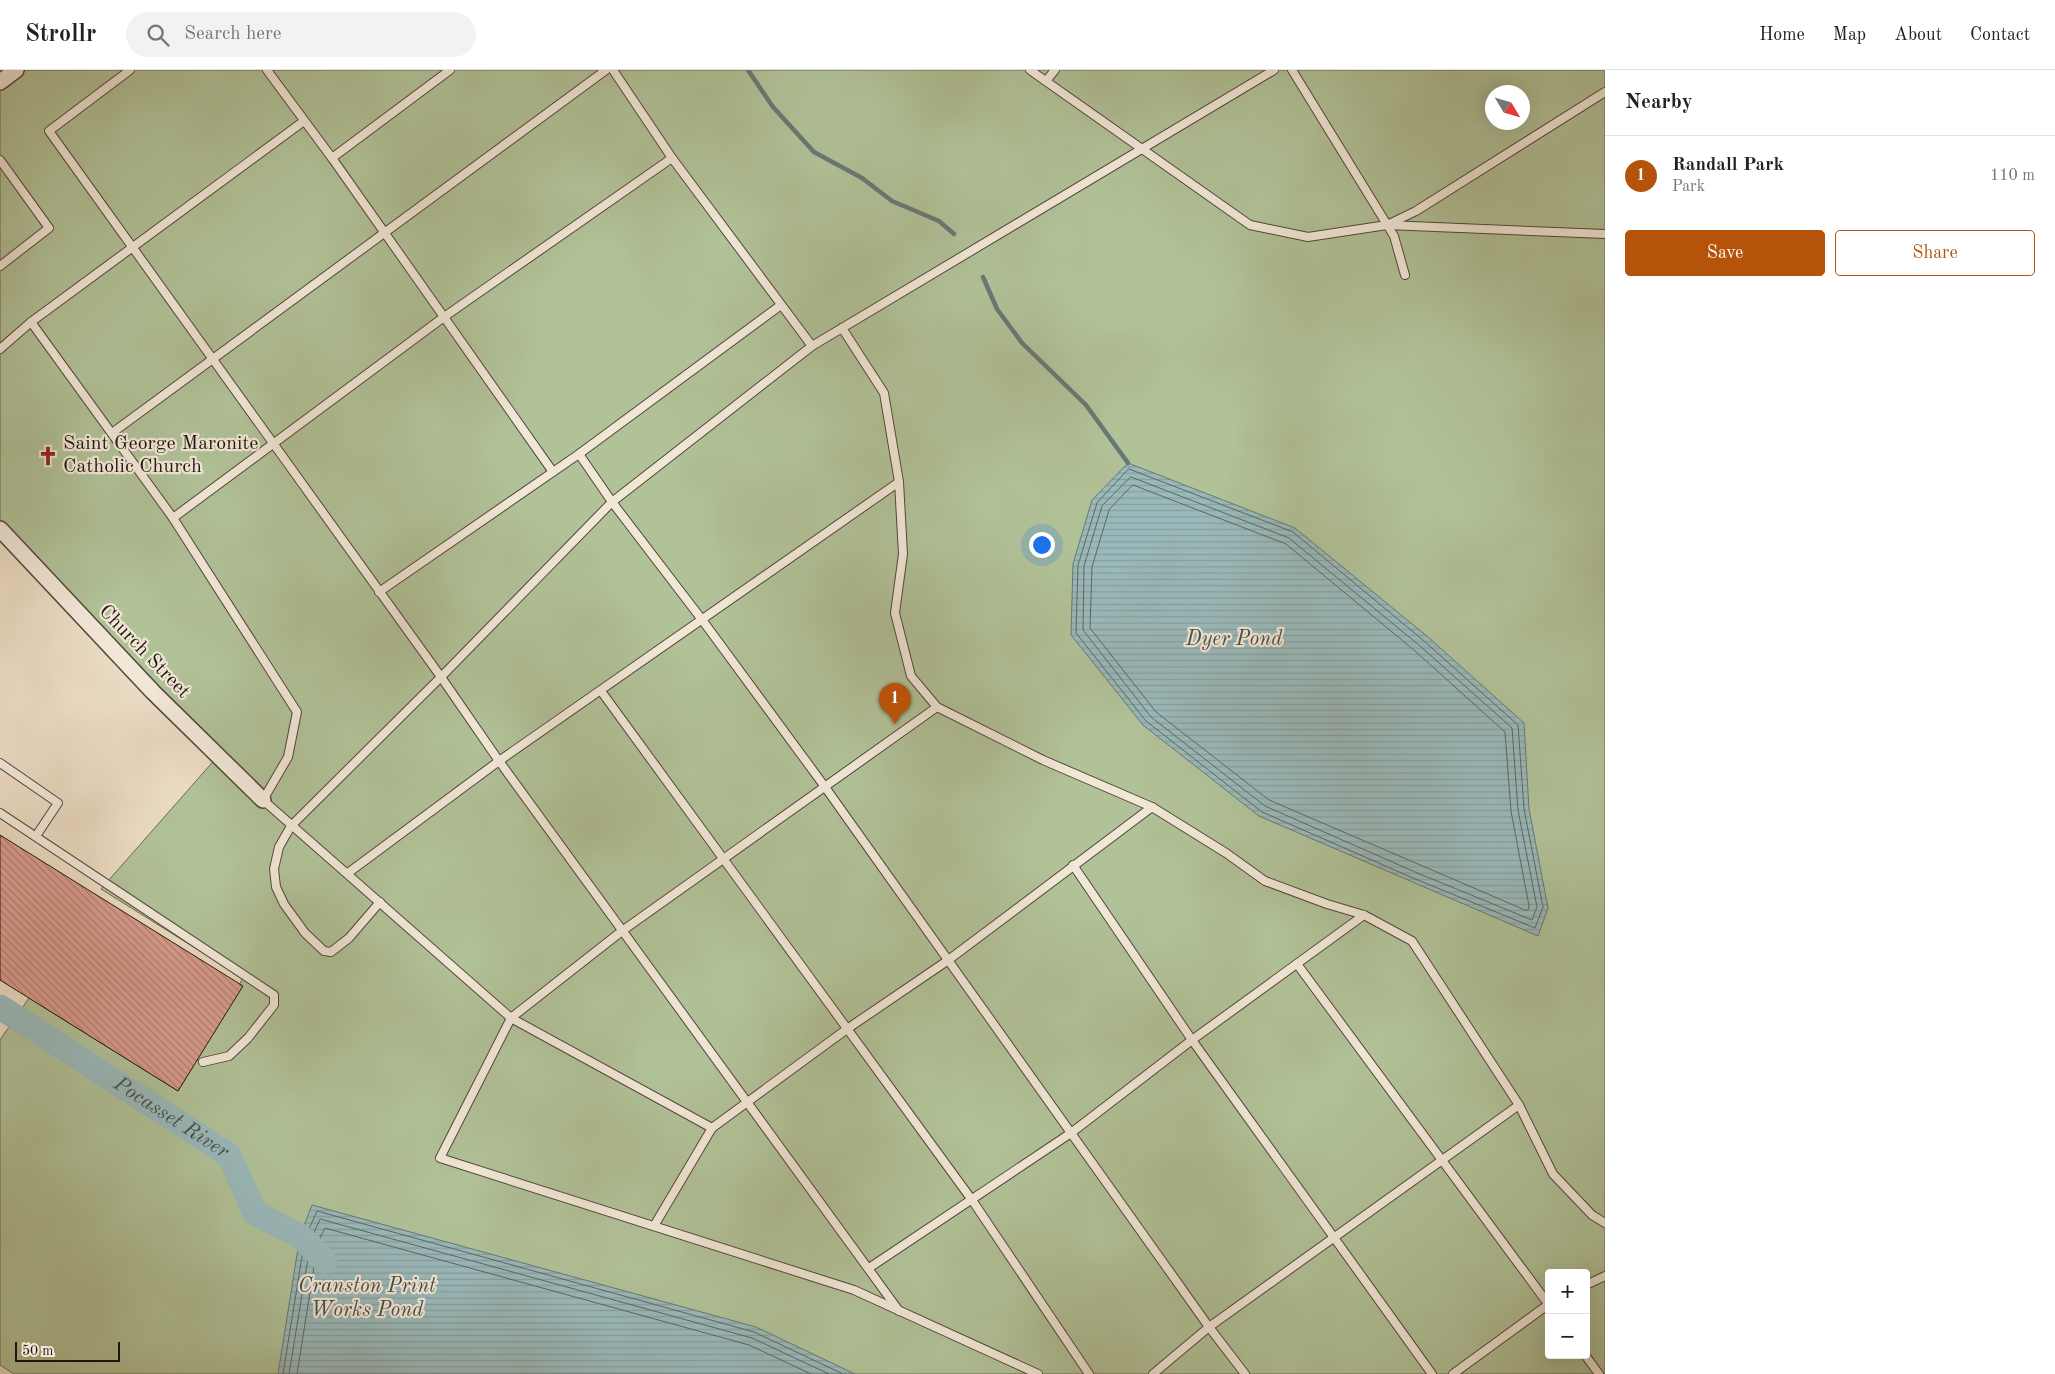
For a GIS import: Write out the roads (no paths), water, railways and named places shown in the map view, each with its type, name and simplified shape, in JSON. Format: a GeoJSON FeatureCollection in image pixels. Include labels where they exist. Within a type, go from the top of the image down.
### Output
{"type":"FeatureCollection","features":[{"type":"Feature","properties":{"kind":"street"},"geometry":{"type":"LineString","coordinates":[[0,82],[16,70]]}},
{"type":"Feature","properties":{"kind":"street","name":"Church Street"},"geometry":{"type":"LineString","coordinates":[[0,529],[153,692],[263,800]]}},
{"type":"Feature","properties":{"kind":"lane"},"geometry":{"type":"LineString","coordinates":[[130,70],[49,131],[442,677],[499,761],[899,1311]]}},
{"type":"Feature","properties":{"kind":"lane"},"geometry":{"type":"LineString","coordinates":[[267,70],[332,158],[553,472]]}},
{"type":"Feature","properties":{"kind":"lane"},"geometry":{"type":"LineString","coordinates":[[332,158],[450,70]]}},
{"type":"Feature","properties":{"kind":"lane"},"geometry":{"type":"LineString","coordinates":[[112,433],[606,70]]}},
{"type":"Feature","properties":{"kind":"lane"},"geometry":{"type":"LineString","coordinates":[[613,70],[672,158],[812,346]]}},
{"type":"Feature","properties":{"kind":"lane"},"geometry":{"type":"LineString","coordinates":[[1030,70],[1250,225],[1308,237],[1387,224],[1605,234]]}},
{"type":"Feature","properties":{"kind":"lane"},"geometry":{"type":"LineString","coordinates":[[1046,81],[1054,70]]}},
{"type":"Feature","properties":{"kind":"lane"},"geometry":{"type":"LineString","coordinates":[[380,902],[349,938],[331,952],[324,951],[300,926],[284,904],[276,887],[274,869],[279,847],[291,826],[442,677],[612,502],[812,346],[1274,70]]}},
{"type":"Feature","properties":{"kind":"lane"},"geometry":{"type":"LineString","coordinates":[[1292,70],[1394,236],[1406,275]]}},
{"type":"Feature","properties":{"kind":"lane"},"geometry":{"type":"LineString","coordinates":[[1387,224],[1416,210],[1605,92]]}},
{"type":"Feature","properties":{"kind":"lane"},"geometry":{"type":"LineString","coordinates":[[0,349],[31,322],[304,121]]}},
{"type":"Feature","properties":{"kind":"lane"},"geometry":{"type":"LineString","coordinates":[[173,518],[444,317],[672,158]]}},
{"type":"Feature","properties":{"kind":"lane"},"geometry":{"type":"LineString","coordinates":[[0,160],[49,228],[0,266]]}},
{"type":"Feature","properties":{"kind":"lane"},"geometry":{"type":"LineString","coordinates":[[379,592],[579,454],[781,305]]}},
{"type":"Feature","properties":{"kind":"lane"},"geometry":{"type":"LineString","coordinates":[[31,322],[173,518],[297,712],[288,757],[263,800],[511,1018],[712,1128]]}},
{"type":"Feature","properties":{"kind":"lane"},"geometry":{"type":"LineString","coordinates":[[842,328],[884,393],[899,482],[902,554],[895,613],[911,676],[937,707],[1043,760],[1152,807],[1226,853],[1265,881],[1327,904],[1364,915],[1412,941],[1519,1105],[1553,1174],[1592,1214],[1605,1223]]}},
{"type":"Feature","properties":{"kind":"lane"},"geometry":{"type":"LineString","coordinates":[[579,454],[612,502],[703,621],[825,788],[1209,1327],[1245,1374]]}},
{"type":"Feature","properties":{"kind":"lane"},"geometry":{"type":"LineString","coordinates":[[348,873],[499,761],[703,621],[899,482]]}},
{"type":"Feature","properties":{"kind":"lane"},"geometry":{"type":"LineString","coordinates":[[601,691],[972,1200],[1089,1374]]}},
{"type":"Feature","properties":{"kind":"lane"},"geometry":{"type":"LineString","coordinates":[[937,707],[622,931],[511,1018],[440,1158],[854,1290],[1038,1374]]}},
{"type":"Feature","properties":{"kind":"lane"},"geometry":{"type":"LineString","coordinates":[[0,763],[58,803],[36,836]]}},
{"type":"Feature","properties":{"kind":"lane"},"geometry":{"type":"LineString","coordinates":[[654,1226],[712,1128],[847,1029],[947,961],[1152,807]]}},
{"type":"Feature","properties":{"kind":"lane"},"geometry":{"type":"LineString","coordinates":[[0,813],[274,995],[274,1005],[248,1038],[229,1056],[203,1062]]}},
{"type":"Feature","properties":{"kind":"lane"},"geometry":{"type":"LineString","coordinates":[[1073,865],[1192,1040],[1432,1374]]}},
{"type":"Feature","properties":{"kind":"lane"},"geometry":{"type":"LineString","coordinates":[[869,1268],[1071,1133],[1192,1040],[1364,915]]}},
{"type":"Feature","properties":{"kind":"lane"},"geometry":{"type":"LineString","coordinates":[[1296,964],[1545,1300]]}},
{"type":"Feature","properties":{"kind":"lane"},"geometry":{"type":"LineString","coordinates":[[1152,1374],[1209,1327],[1519,1105]]}},
{"type":"Feature","properties":{"kind":"lane"},"geometry":{"type":"LineString","coordinates":[[1590,1283],[1605,1276]]}},
{"type":"Feature","properties":{"kind":"lane"},"geometry":{"type":"LineString","coordinates":[[1453,1374],[1545,1308]]}},
{"type":"Feature","properties":{"kind":"lane"},"geometry":{"type":"LineString","coordinates":[[1588,1359],[1599,1374]]}},
{"type":"Feature","properties":{"kind":"water","name":"Dyer Pond"},"geometry":{"type":"Polygon","coordinates":[[[1128,463],[1295,528],[1428,637],[1524,723],[1529,809],[1548,908],[1538,936],[1259,816],[1143,725],[1071,635],[1073,564],[1092,500],[1128,463]]]}},
{"type":"Feature","properties":{"kind":"water","name":"Cranston Print Works Pond"},"geometry":{"type":"Polygon","coordinates":[[[312,1205],[756,1327],[855,1374],[278,1374],[300,1236],[312,1205]]]}},
{"type":"Feature","properties":{"kind":"waterway"},"geometry":{"type":"LineString","coordinates":[[748,70],[773,107],[814,152],[862,178],[892,201],[939,221],[954,234]]}},
{"type":"Feature","properties":{"kind":"waterway"},"geometry":{"type":"LineString","coordinates":[[983,277],[997,309],[1022,343],[1086,405],[1128,463]]}},
{"type":"Feature","properties":{"kind":"waterway","name":"Pocasset River"},"geometry":{"type":"LineString","coordinates":[[0,1007],[229,1155],[255,1213],[300,1236],[325,1261]]}},
{"type":"Feature","properties":{"kind":"place","name":"Saint George Maronite Catholic Church"},"geometry":{"type":"Point","coordinates":[48,456]}},
{"type":"Feature","properties":{"kind":"place","name":"Randall Park"},"geometry":{"type":"Point","coordinates":[895,724]}}]}
